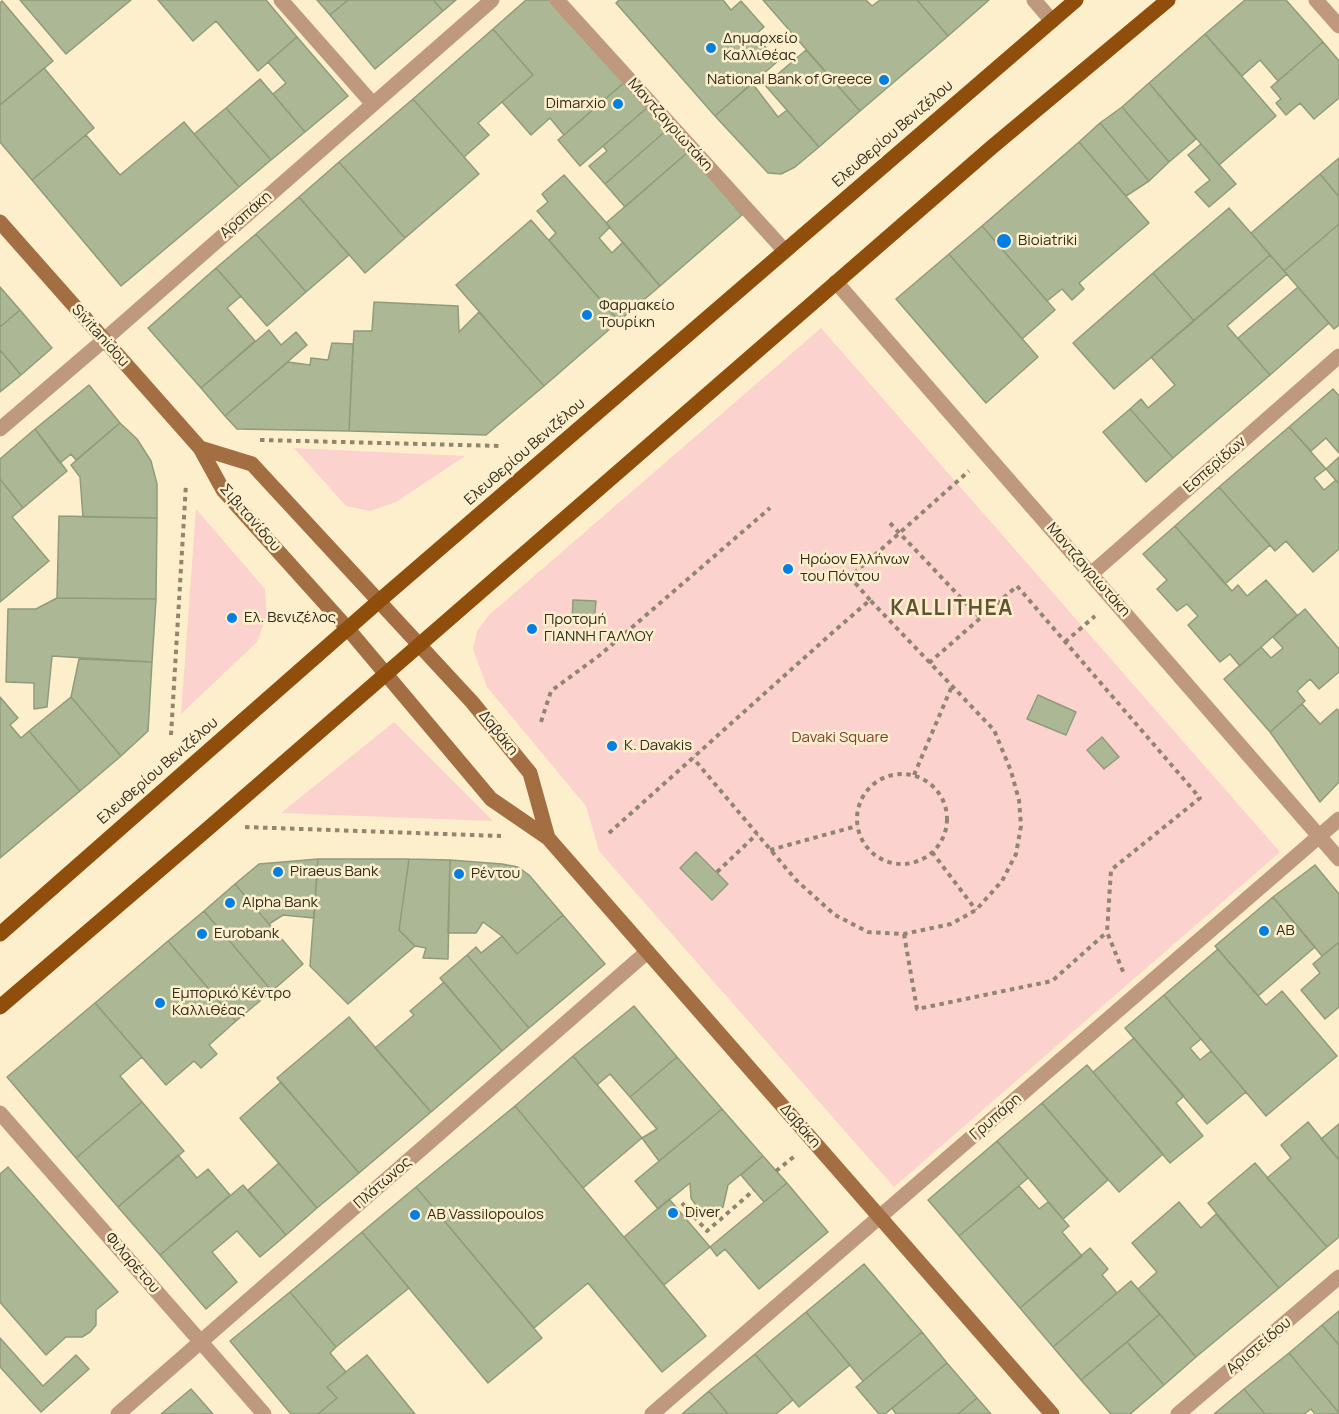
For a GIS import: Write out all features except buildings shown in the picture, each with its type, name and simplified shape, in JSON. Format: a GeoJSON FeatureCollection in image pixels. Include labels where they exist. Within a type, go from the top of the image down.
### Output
{"type":"FeatureCollection","features":[{"type":"Feature","properties":{"kind":"main road","name":"Ελευθερίου Βενιζέλου"},"geometry":{"type":"LineString","coordinates":[[0,934],[784,250],[1076,0]]}},
{"type":"Feature","properties":{"kind":"main road"},"geometry":{"type":"LineString","coordinates":[[0,1007],[836,282],[1168,0]]}},
{"type":"Feature","properties":{"kind":"main road","name":"Sivitanidou"},"geometry":{"type":"LineString","coordinates":[[0,222],[200,448]]}},
{"type":"Feature","properties":{"kind":"main road","name":"Σιβιτανίδου"},"geometry":{"type":"LineString","coordinates":[[200,448],[252,464],[420,645]]}},
{"type":"Feature","properties":{"kind":"main road","name":"Σιβιτανίδου"},"geometry":{"type":"LineString","coordinates":[[200,448],[223,490],[386,674]]}},
{"type":"Feature","properties":{"kind":"main road","name":"Δαβάκη"},"geometry":{"type":"LineString","coordinates":[[420,645],[472,702],[530,773],[548,838]]}},
{"type":"Feature","properties":{"kind":"main road","name":"Δαβάκη"},"geometry":{"type":"LineString","coordinates":[[386,674],[491,799],[548,838],[1052,1414]]}},
{"type":"Feature","properties":{"kind":"street"},"geometry":{"type":"LineString","coordinates":[[281,0],[372,103]]}},
{"type":"Feature","properties":{"kind":"street","name":"Αραπάκη"},"geometry":{"type":"LineString","coordinates":[[0,429],[492,0]]}},
{"type":"Feature","properties":{"kind":"street","name":"Μαντζαγριωτάκη"},"geometry":{"type":"LineString","coordinates":[[557,0],[784,250]]}},
{"type":"Feature","properties":{"kind":"street"},"geometry":{"type":"LineString","coordinates":[[1034,0],[1052,21]]}},
{"type":"Feature","properties":{"kind":"street"},"geometry":{"type":"LineString","coordinates":[[1316,0],[1339,26]]}},
{"type":"Feature","properties":{"kind":"street","name":"Μαντζαγριωτάκη"},"geometry":{"type":"LineString","coordinates":[[836,282],[1339,859]]}},
{"type":"Feature","properties":{"kind":"street","name":"Εσπερίδων"},"geometry":{"type":"LineString","coordinates":[[1091,574],[1339,356]]}},
{"type":"Feature","properties":{"kind":"street","name":"Γρυπάρη"},"geometry":{"type":"LineString","coordinates":[[652,1414],[1339,819]]}},
{"type":"Feature","properties":{"kind":"street","name":"Πλάτωνος"},"geometry":{"type":"LineString","coordinates":[[118,1414],[647,952]]}},
{"type":"Feature","properties":{"kind":"street","name":"Φιλαρέτου"},"geometry":{"type":"LineString","coordinates":[[0,1113],[264,1414]]}},
{"type":"Feature","properties":{"kind":"street","name":"Αριστείδου"},"geometry":{"type":"LineString","coordinates":[[1178,1414],[1339,1277]]}},
{"type":"Feature","properties":{"kind":"path"},"geometry":{"type":"LineString","coordinates":[[254,440],[502,446]]}},
{"type":"Feature","properties":{"kind":"path"},"geometry":{"type":"LineString","coordinates":[[693,758],[795,880],[835,915],[868,932],[904,934],[951,924],[976,910],[1002,881],[1016,854],[1021,826],[1020,800],[1011,771],[994,730],[850,578],[987,454]]}},
{"type":"Feature","properties":{"kind":"path"},"geometry":{"type":"LineString","coordinates":[[171,735],[186,484]]}},
{"type":"Feature","properties":{"kind":"path"},"geometry":{"type":"LineString","coordinates":[[541,722],[551,692],[600,655],[770,508]]}},
{"type":"Feature","properties":{"kind":"path"},"geometry":{"type":"LineString","coordinates":[[890,523],[980,618]]}},
{"type":"Feature","properties":{"kind":"path"},"geometry":{"type":"LineString","coordinates":[[929,663],[1017,586],[1200,798],[1111,870],[1107,932],[1133,997]]}},
{"type":"Feature","properties":{"kind":"path"},"geometry":{"type":"LineString","coordinates":[[1065,642],[1113,599]]}},
{"type":"Feature","properties":{"kind":"path"},"geometry":{"type":"LineString","coordinates":[[609,833],[870,600]]}},
{"type":"Feature","properties":{"kind":"path"},"geometry":{"type":"LineString","coordinates":[[914,775],[952,686]]}},
{"type":"Feature","properties":{"kind":"path"},"geometry":{"type":"LineString","coordinates":[[899,773],[914,775],[928,782],[939,792],[945,806],[947,821],[944,836],[925,858],[912,863],[896,864],[882,860],[861,840],[857,826],[857,811],[861,797],[871,785],[884,777],[899,773]]}},
{"type":"Feature","properties":{"kind":"path"},"geometry":{"type":"LineString","coordinates":[[211,826],[501,836]]}},
{"type":"Feature","properties":{"kind":"path"},"geometry":{"type":"LineString","coordinates":[[770,850],[857,826]]}},
{"type":"Feature","properties":{"kind":"path"},"geometry":{"type":"LineString","coordinates":[[717,872],[757,834]]}},
{"type":"Feature","properties":{"kind":"path"},"geometry":{"type":"LineString","coordinates":[[932,852],[976,910]]}},
{"type":"Feature","properties":{"kind":"path"},"geometry":{"type":"LineString","coordinates":[[904,934],[917,1009],[1052,981],[1107,932]]}},
{"type":"Feature","properties":{"kind":"path"},"geometry":{"type":"LineString","coordinates":[[682,1203],[706,1231],[754,1190]]}},
{"type":"Feature","properties":{"kind":"green space","name":"Davaki Square"},"geometry":{"type":"Polygon","coordinates":[[[821,328],[1280,852],[894,1187],[599,851],[586,806],[487,687],[473,649],[477,631],[489,615],[821,328]]]}},
{"type":"Feature","properties":{"kind":"green space"},"geometry":{"type":"Polygon","coordinates":[[[294,448],[465,456],[396,502],[370,511],[346,506],[294,448]]]}},
{"type":"Feature","properties":{"kind":"green space"},"geometry":{"type":"Polygon","coordinates":[[[196,509],[265,589],[267,616],[257,642],[181,714],[196,509]]]}},
{"type":"Feature","properties":{"kind":"green space"},"geometry":{"type":"Polygon","coordinates":[[[394,722],[493,821],[281,813],[394,722]]]}},
{"type":"Feature","properties":{"kind":"place","name":"Δημαρχείο Καλλιθέας"},"geometry":{"type":"Point","coordinates":[711,48]}},
{"type":"Feature","properties":{"kind":"place","name":"National Bank of Greece"},"geometry":{"type":"Point","coordinates":[884,80]}},
{"type":"Feature","properties":{"kind":"place","name":"Dimarxio"},"geometry":{"type":"Point","coordinates":[618,104]}},
{"type":"Feature","properties":{"kind":"place","name":"Bioiatriki"},"geometry":{"type":"Point","coordinates":[1004,241]}},
{"type":"Feature","properties":{"kind":"place","name":"Φαρμακείο Τουρίκη"},"geometry":{"type":"Point","coordinates":[587,315]}},
{"type":"Feature","properties":{"kind":"place","name":"Ηρώον Ελλήνων του Πόντου"},"geometry":{"type":"Point","coordinates":[788,569]}},
{"type":"Feature","properties":{"kind":"place","name":"Ελ. Βενιζέλος"},"geometry":{"type":"Point","coordinates":[232,618]}},
{"type":"Feature","properties":{"kind":"place","name":"Προτομή ΓΙΑΝΝΗ ΓΑΛΛΟΥ"},"geometry":{"type":"Point","coordinates":[532,629]}},
{"type":"Feature","properties":{"kind":"place","name":"K. Davakis"},"geometry":{"type":"Point","coordinates":[612,746]}},
{"type":"Feature","properties":{"kind":"place","name":"Piraeus Bank"},"geometry":{"type":"Point","coordinates":[278,872]}},
{"type":"Feature","properties":{"kind":"place","name":"Ρέντου"},"geometry":{"type":"Point","coordinates":[459,874]}},
{"type":"Feature","properties":{"kind":"place","name":"Alpha Bank"},"geometry":{"type":"Point","coordinates":[230,903]}},
{"type":"Feature","properties":{"kind":"place","name":"AB"},"geometry":{"type":"Point","coordinates":[1264,931]}},
{"type":"Feature","properties":{"kind":"place","name":"Eurobank"},"geometry":{"type":"Point","coordinates":[202,934]}},
{"type":"Feature","properties":{"kind":"place","name":"Εμπορικό Κέντρο Καλλιθέας"},"geometry":{"type":"Point","coordinates":[160,1003]}},
{"type":"Feature","properties":{"kind":"place","name":"Diver"},"geometry":{"type":"Point","coordinates":[673,1213]}},
{"type":"Feature","properties":{"kind":"place","name":"AB Vassilopoulos"},"geometry":{"type":"Point","coordinates":[415,1215]}},
{"type":"Feature","properties":{"kind":"district","name":"KALLITHEA"},"geometry":{"type":"Point","coordinates":[952,609]}}]}
